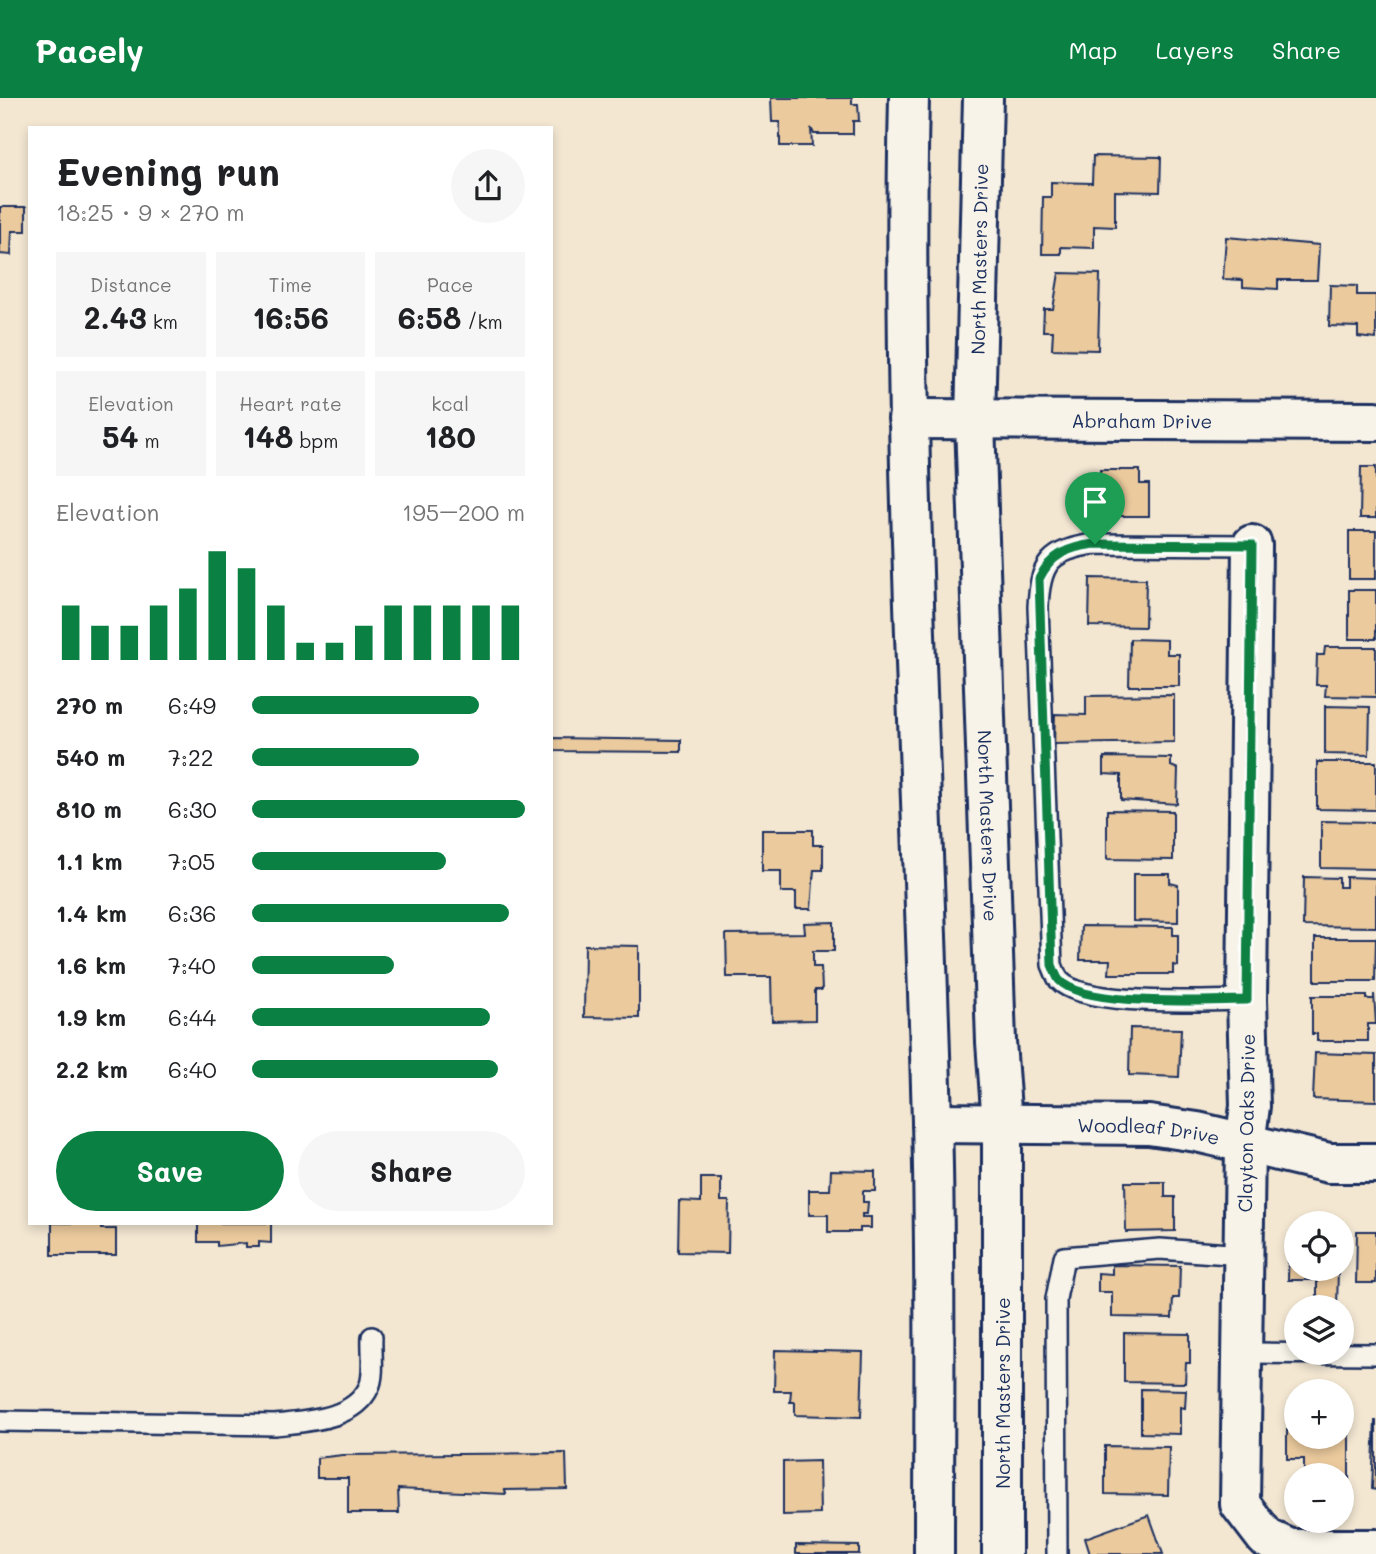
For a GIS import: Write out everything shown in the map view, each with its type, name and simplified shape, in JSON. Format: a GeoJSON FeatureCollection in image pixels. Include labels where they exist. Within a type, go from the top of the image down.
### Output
{"type":"FeatureCollection","features":[{"type":"Feature","properties":{"kind":"main road"},"geometry":{"type":"LineString","coordinates":[[909,98],[906,243],[908,419],[932,1123],[934,1554]]}},
{"type":"Feature","properties":{"kind":"main road","name":"North Masters Drive"},"geometry":{"type":"LineString","coordinates":[[983,98],[975,421],[996,1042],[1002,1124],[1002,1554]]}},
{"type":"Feature","properties":{"kind":"main road","name":"Abraham Drive"},"geometry":{"type":"LineString","coordinates":[[908,419],[1376,421]]}},
{"type":"Feature","properties":{"kind":"main road","name":"Clayton Oaks Drive"},"geometry":{"type":"LineString","coordinates":[[1252,545],[1247,1000],[1250,1106],[1245,1144],[1240,1504],[1250,1521],[1266,1538],[1290,1549],[1376,1549]]}},
{"type":"Feature","properties":{"kind":"main road","name":"Woodleaf Drive"},"geometry":{"type":"LineString","coordinates":[[932,1123],[1149,1125],[1329,1163],[1376,1163]]}},
{"type":"Feature","properties":{"kind":"lane"},"geometry":{"type":"LineString","coordinates":[[1247,1000],[1124,1000],[1077,991],[1059,980],[1052,965],[1038,607],[1039,579],[1045,566],[1072,547],[1095,544],[1252,545]]}},
{"type":"Feature","properties":{"kind":"lane"},"geometry":{"type":"LineString","coordinates":[[1057,1554],[1056,1299],[1064,1257],[1160,1249],[1243,1255]]}},
{"type":"Feature","properties":{"kind":"lane"},"geometry":{"type":"LineString","coordinates":[[0,1421],[275,1425],[320,1420],[357,1403],[370,1386],[372,1337]]}},
{"type":"Feature","properties":{"kind":"lane"},"geometry":{"type":"LineString","coordinates":[[1242,1353],[1376,1354]]}},
{"type":"Feature","properties":{"kind":"building"},"geometry":{"type":"Polygon","coordinates":[[[771,98],[852,98],[852,104],[858,104],[859,121],[853,121],[853,134],[814,134],[811,128],[812,146],[780,146],[780,122],[772,122],[771,98]]]}},
{"type":"Feature","properties":{"kind":"building"},"geometry":{"type":"Polygon","coordinates":[[[1093,156],[1161,157],[1160,192],[1115,191],[1115,227],[1094,226],[1094,248],[1061,247],[1061,254],[1042,254],[1043,197],[1051,197],[1051,182],[1092,183],[1093,156]]]}},
{"type":"Feature","properties":{"kind":"building"},"geometry":{"type":"Polygon","coordinates":[[[0,207],[26,207],[26,231],[12,231],[11,255],[0,254],[0,207]]]}},
{"type":"Feature","properties":{"kind":"building"},"geometry":{"type":"Polygon","coordinates":[[[1226,237],[1319,245],[1317,280],[1278,280],[1278,289],[1243,287],[1243,280],[1223,279],[1226,237]]]}},
{"type":"Feature","properties":{"kind":"building"},"geometry":{"type":"Polygon","coordinates":[[[1059,273],[1100,274],[1098,350],[1052,349],[1053,331],[1043,331],[1044,309],[1053,309],[1059,273]]]}},
{"type":"Feature","properties":{"kind":"building"},"geometry":{"type":"Polygon","coordinates":[[[1330,285],[1357,286],[1357,295],[1376,295],[1376,339],[1358,337],[1358,327],[1329,326],[1330,285]]]}},
{"type":"Feature","properties":{"kind":"building"},"geometry":{"type":"Polygon","coordinates":[[[1361,467],[1376,467],[1376,518],[1360,518],[1361,467]]]}},
{"type":"Feature","properties":{"kind":"building"},"geometry":{"type":"Polygon","coordinates":[[[1100,470],[1140,470],[1140,484],[1149,484],[1149,516],[1100,516],[1100,470]]]}},
{"type":"Feature","properties":{"kind":"building"},"geometry":{"type":"Polygon","coordinates":[[[1349,531],[1376,531],[1376,579],[1349,579],[1349,531]]]}},
{"type":"Feature","properties":{"kind":"building"},"geometry":{"type":"Polygon","coordinates":[[[1090,578],[1146,579],[1145,627],[1089,626],[1090,578]]]}},
{"type":"Feature","properties":{"kind":"building"},"geometry":{"type":"Polygon","coordinates":[[[1349,590],[1376,590],[1376,639],[1349,639],[1349,590]]]}},
{"type":"Feature","properties":{"kind":"building"},"geometry":{"type":"Polygon","coordinates":[[[1130,639],[1167,640],[1167,654],[1179,654],[1179,686],[1129,686],[1130,639]]]}},
{"type":"Feature","properties":{"kind":"building"},"geometry":{"type":"Polygon","coordinates":[[[1325,647],[1376,647],[1376,697],[1325,696],[1326,685],[1316,685],[1317,655],[1324,655],[1325,647]]]}},
{"type":"Feature","properties":{"kind":"building"},"geometry":{"type":"Polygon","coordinates":[[[1174,695],[1174,742],[1054,744],[1055,714],[1086,715],[1086,696],[1174,695]]]}},
{"type":"Feature","properties":{"kind":"building"},"geometry":{"type":"Polygon","coordinates":[[[1325,706],[1370,707],[1369,755],[1325,754],[1325,706]]]}},
{"type":"Feature","properties":{"kind":"building"},"geometry":{"type":"Polygon","coordinates":[[[553,738],[681,740],[681,752],[553,751],[553,738]]]}},
{"type":"Feature","properties":{"kind":"building"},"geometry":{"type":"Polygon","coordinates":[[[1104,757],[1171,758],[1171,766],[1178,769],[1177,804],[1121,800],[1121,775],[1104,774],[1104,757]]]}},
{"type":"Feature","properties":{"kind":"building"},"geometry":{"type":"Polygon","coordinates":[[[1317,762],[1376,762],[1376,810],[1317,809],[1317,762]]]}},
{"type":"Feature","properties":{"kind":"building"},"geometry":{"type":"Polygon","coordinates":[[[1107,810],[1173,811],[1173,860],[1107,859],[1107,810]]]}},
{"type":"Feature","properties":{"kind":"building"},"geometry":{"type":"Polygon","coordinates":[[[1321,821],[1376,822],[1376,869],[1321,868],[1321,821]]]}},
{"type":"Feature","properties":{"kind":"building"},"geometry":{"type":"Polygon","coordinates":[[[762,830],[813,830],[813,845],[823,845],[823,870],[814,870],[811,909],[796,909],[796,892],[781,892],[781,871],[762,871],[762,830]]]}},
{"type":"Feature","properties":{"kind":"building"},"geometry":{"type":"Polygon","coordinates":[[[1133,874],[1170,874],[1170,883],[1178,885],[1178,922],[1133,921],[1133,874]]]}},
{"type":"Feature","properties":{"kind":"building"},"geometry":{"type":"Polygon","coordinates":[[[1304,877],[1339,878],[1339,887],[1346,887],[1346,877],[1376,878],[1376,927],[1303,926],[1304,877]]]}},
{"type":"Feature","properties":{"kind":"building"},"geometry":{"type":"Polygon","coordinates":[[[834,922],[834,951],[813,951],[813,967],[821,967],[822,990],[815,990],[815,1020],[772,1021],[771,977],[727,977],[726,934],[805,933],[804,923],[834,922]]]}},
{"type":"Feature","properties":{"kind":"building"},"geometry":{"type":"Polygon","coordinates":[[[1081,926],[1173,927],[1173,935],[1178,935],[1178,966],[1173,965],[1173,974],[1109,974],[1110,960],[1080,960],[1081,926]]]}},
{"type":"Feature","properties":{"kind":"building"},"geometry":{"type":"Polygon","coordinates":[[[1315,938],[1376,938],[1375,981],[1315,981],[1315,938]]]}},
{"type":"Feature","properties":{"kind":"building"},"geometry":{"type":"Polygon","coordinates":[[[585,945],[639,946],[639,1018],[584,1017],[585,945]]]}},
{"type":"Feature","properties":{"kind":"building"},"geometry":{"type":"Polygon","coordinates":[[[1374,994],[1376,1024],[1368,1024],[1368,1041],[1317,1041],[1317,1034],[1312,1034],[1312,996],[1367,996],[1367,999],[1374,999],[1374,994]]]}},
{"type":"Feature","properties":{"kind":"building"},"geometry":{"type":"Polygon","coordinates":[[[1130,1028],[1181,1029],[1179,1077],[1129,1075],[1130,1028]]]}},
{"type":"Feature","properties":{"kind":"building"},"geometry":{"type":"Polygon","coordinates":[[[1315,1053],[1376,1055],[1376,1101],[1313,1099],[1315,1053]]]}},
{"type":"Feature","properties":{"kind":"building"},"geometry":{"type":"Polygon","coordinates":[[[831,1170],[875,1171],[875,1191],[863,1191],[863,1202],[868,1202],[867,1214],[862,1214],[862,1217],[871,1217],[871,1228],[860,1228],[860,1232],[828,1232],[828,1215],[809,1215],[809,1190],[830,1190],[831,1170]]]}},
{"type":"Feature","properties":{"kind":"building"},"geometry":{"type":"Polygon","coordinates":[[[701,1178],[721,1178],[721,1201],[729,1201],[728,1253],[678,1252],[679,1201],[701,1202],[701,1178]]]}},
{"type":"Feature","properties":{"kind":"building"},"geometry":{"type":"Polygon","coordinates":[[[1125,1182],[1165,1182],[1165,1197],[1175,1197],[1175,1231],[1126,1232],[1125,1182]]]}},
{"type":"Feature","properties":{"kind":"building"},"geometry":{"type":"Polygon","coordinates":[[[52,1225],[101,1225],[101,1229],[116,1229],[116,1255],[52,1255],[52,1225]]]}},
{"type":"Feature","properties":{"kind":"building"},"geometry":{"type":"Polygon","coordinates":[[[198,1225],[271,1225],[271,1243],[259,1242],[259,1247],[246,1247],[246,1243],[217,1246],[217,1242],[198,1242],[198,1225]]]}},
{"type":"Feature","properties":{"kind":"building"},"geometry":{"type":"Polygon","coordinates":[[[1357,1231],[1376,1231],[1376,1283],[1356,1283],[1357,1231]]]}},
{"type":"Feature","properties":{"kind":"building"},"geometry":{"type":"Polygon","coordinates":[[[1112,1265],[1180,1266],[1179,1298],[1173,1298],[1172,1318],[1112,1317],[1112,1292],[1098,1292],[1098,1273],[1112,1274],[1112,1265]]]}},
{"type":"Feature","properties":{"kind":"building"},"geometry":{"type":"Polygon","coordinates":[[[1317,1281],[1338,1281],[1337,1295],[1317,1295],[1317,1281]]]}},
{"type":"Feature","properties":{"kind":"building"},"geometry":{"type":"Polygon","coordinates":[[[1124,1333],[1190,1334],[1190,1363],[1186,1363],[1185,1383],[1124,1382],[1124,1333]]]}},
{"type":"Feature","properties":{"kind":"building"},"geometry":{"type":"Polygon","coordinates":[[[775,1350],[863,1352],[861,1417],[795,1415],[795,1402],[790,1402],[791,1391],[774,1391],[775,1350]]]}},
{"type":"Feature","properties":{"kind":"building"},"geometry":{"type":"Polygon","coordinates":[[[1141,1389],[1186,1390],[1185,1408],[1180,1407],[1180,1434],[1141,1433],[1141,1389]]]}},
{"type":"Feature","properties":{"kind":"building"},"geometry":{"type":"Polygon","coordinates":[[[1376,1421],[1376,1490],[1372,1489],[1376,1421]]]}},
{"type":"Feature","properties":{"kind":"building"},"geometry":{"type":"Polygon","coordinates":[[[1105,1446],[1169,1447],[1168,1495],[1105,1494],[1105,1446]]]}},
{"type":"Feature","properties":{"kind":"building"},"geometry":{"type":"Polygon","coordinates":[[[1287,1449],[1349,1449],[1349,1463],[1304,1463],[1304,1459],[1287,1459],[1287,1449]]]}},
{"type":"Feature","properties":{"kind":"building"},"geometry":{"type":"Polygon","coordinates":[[[566,1453],[567,1489],[505,1490],[506,1494],[398,1489],[399,1513],[348,1513],[348,1478],[317,1478],[317,1458],[343,1455],[566,1453]]]}},
{"type":"Feature","properties":{"kind":"building"},"geometry":{"type":"Polygon","coordinates":[[[819,1461],[820,1514],[783,1515],[783,1462],[819,1461]]]}},
{"type":"Feature","properties":{"kind":"building"},"geometry":{"type":"Polygon","coordinates":[[[1149,1515],[1163,1554],[1090,1554],[1085,1538],[1149,1515]]]}},
{"type":"Feature","properties":{"kind":"building"},"geometry":{"type":"Polygon","coordinates":[[[796,1545],[859,1546],[859,1554],[796,1554],[796,1545]]]}},
{"type":"Feature","properties":{"kind":"route"},"geometry":{"type":"LineString","coordinates":[[1095,544],[1252,545],[1247,1000],[1124,1000],[1077,991],[1059,980],[1052,965],[1039,579],[1045,566],[1058,554],[1072,547],[1095,544]]}}]}
